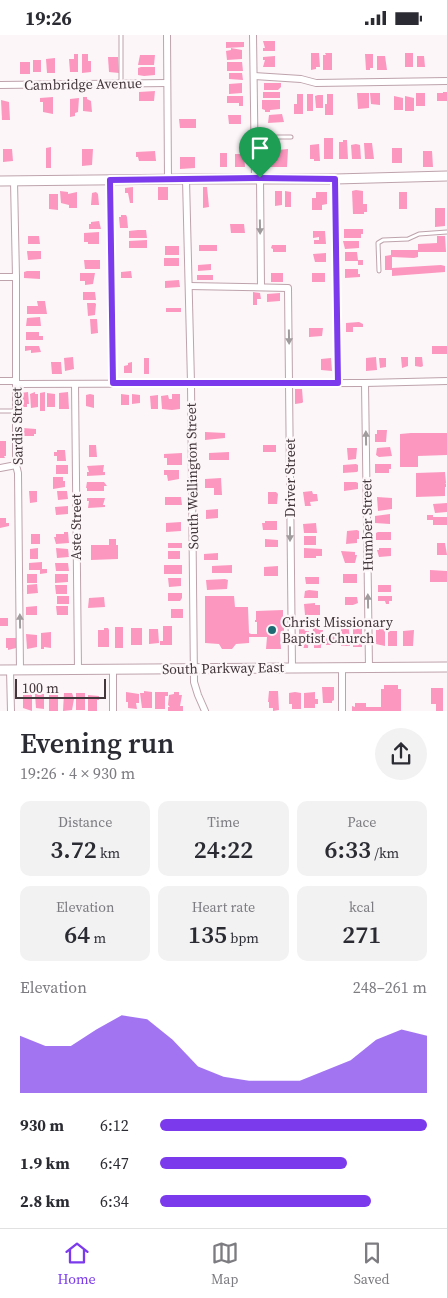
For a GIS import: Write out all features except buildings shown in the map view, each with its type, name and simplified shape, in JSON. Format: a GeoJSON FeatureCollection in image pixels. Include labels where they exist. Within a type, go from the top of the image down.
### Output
{"type":"FeatureCollection","features":[{"type":"Feature","properties":{"kind":"main road"},"geometry":{"type":"LineString","coordinates":[[0,181],[335,179],[447,176]]}},
{"type":"Feature","properties":{"kind":"main road","name":"South Parkway East"},"geometry":{"type":"LineString","coordinates":[[0,670],[447,667]]}},
{"type":"Feature","properties":{"kind":"street"},"geometry":{"type":"LineString","coordinates":[[167,35],[168,179]]}},
{"type":"Feature","properties":{"kind":"street"},"geometry":{"type":"LineString","coordinates":[[190,286],[261,287],[254,137],[253,35]]}},
{"type":"Feature","properties":{"kind":"street"},"geometry":{"type":"LineString","coordinates":[[254,76],[301,79],[316,83],[447,81]]}},
{"type":"Feature","properties":{"kind":"street","name":"Cambridge Avenue"},"geometry":{"type":"LineString","coordinates":[[0,85],[167,83]]}},
{"type":"Feature","properties":{"kind":"street","name":"South Wellington Street"},"geometry":{"type":"LineString","coordinates":[[186,179],[192,383],[194,668],[196,689],[205,711]]}},
{"type":"Feature","properties":{"kind":"street"},"geometry":{"type":"LineString","coordinates":[[335,179],[338,383]]}},
{"type":"Feature","properties":{"kind":"street"},"geometry":{"type":"LineString","coordinates":[[110,180],[113,383]]}},
{"type":"Feature","properties":{"kind":"street","name":"Sardis Street"},"geometry":{"type":"LineString","coordinates":[[14,181],[20,670]]}},
{"type":"Feature","properties":{"kind":"street"},"geometry":{"type":"LineString","coordinates":[[0,277],[16,277]]}},
{"type":"Feature","properties":{"kind":"street","name":"Driver Street"},"geometry":{"type":"LineString","coordinates":[[261,287],[288,288],[292,667]]}},
{"type":"Feature","properties":{"kind":"street"},"geometry":{"type":"LineString","coordinates":[[0,381],[75,384],[447,381]]}},
{"type":"Feature","properties":{"kind":"street","name":"Humber Street"},"geometry":{"type":"LineString","coordinates":[[366,383],[369,667]]}},
{"type":"Feature","properties":{"kind":"street","name":"Aste Street"},"geometry":{"type":"LineString","coordinates":[[75,384],[78,669]]}},
{"type":"Feature","properties":{"kind":"street"},"geometry":{"type":"LineString","coordinates":[[0,468],[16,465]]}},
{"type":"Feature","properties":{"kind":"street"},"geometry":{"type":"LineString","coordinates":[[342,667],[342,711]]}},
{"type":"Feature","properties":{"kind":"street"},"geometry":{"type":"LineString","coordinates":[[114,669],[114,711]]}},
{"type":"Feature","properties":{"kind":"street"},"geometry":{"type":"LineString","coordinates":[[10,670],[11,711]]}},
{"type":"Feature","properties":{"kind":"lane"},"geometry":{"type":"LineString","coordinates":[[121,35],[121,84]]}},
{"type":"Feature","properties":{"kind":"lane"},"geometry":{"type":"LineString","coordinates":[[254,137],[291,137]]}},
{"type":"Feature","properties":{"kind":"lane"},"geometry":{"type":"LineString","coordinates":[[379,271],[378,243],[383,240],[408,239],[419,234],[447,232]]}},
{"type":"Feature","properties":{"kind":"lane"},"geometry":{"type":"LineString","coordinates":[[0,411],[16,411]]}},
{"type":"Feature","properties":{"kind":"place","name":"Christ Missionary Baptist Church"},"geometry":{"type":"Point","coordinates":[272,630]}},
{"type":"Feature","properties":{"kind":"route"},"geometry":{"type":"LineString","coordinates":[[260,178],[335,179],[338,383],[113,383],[110,180],[260,178]]}}]}
